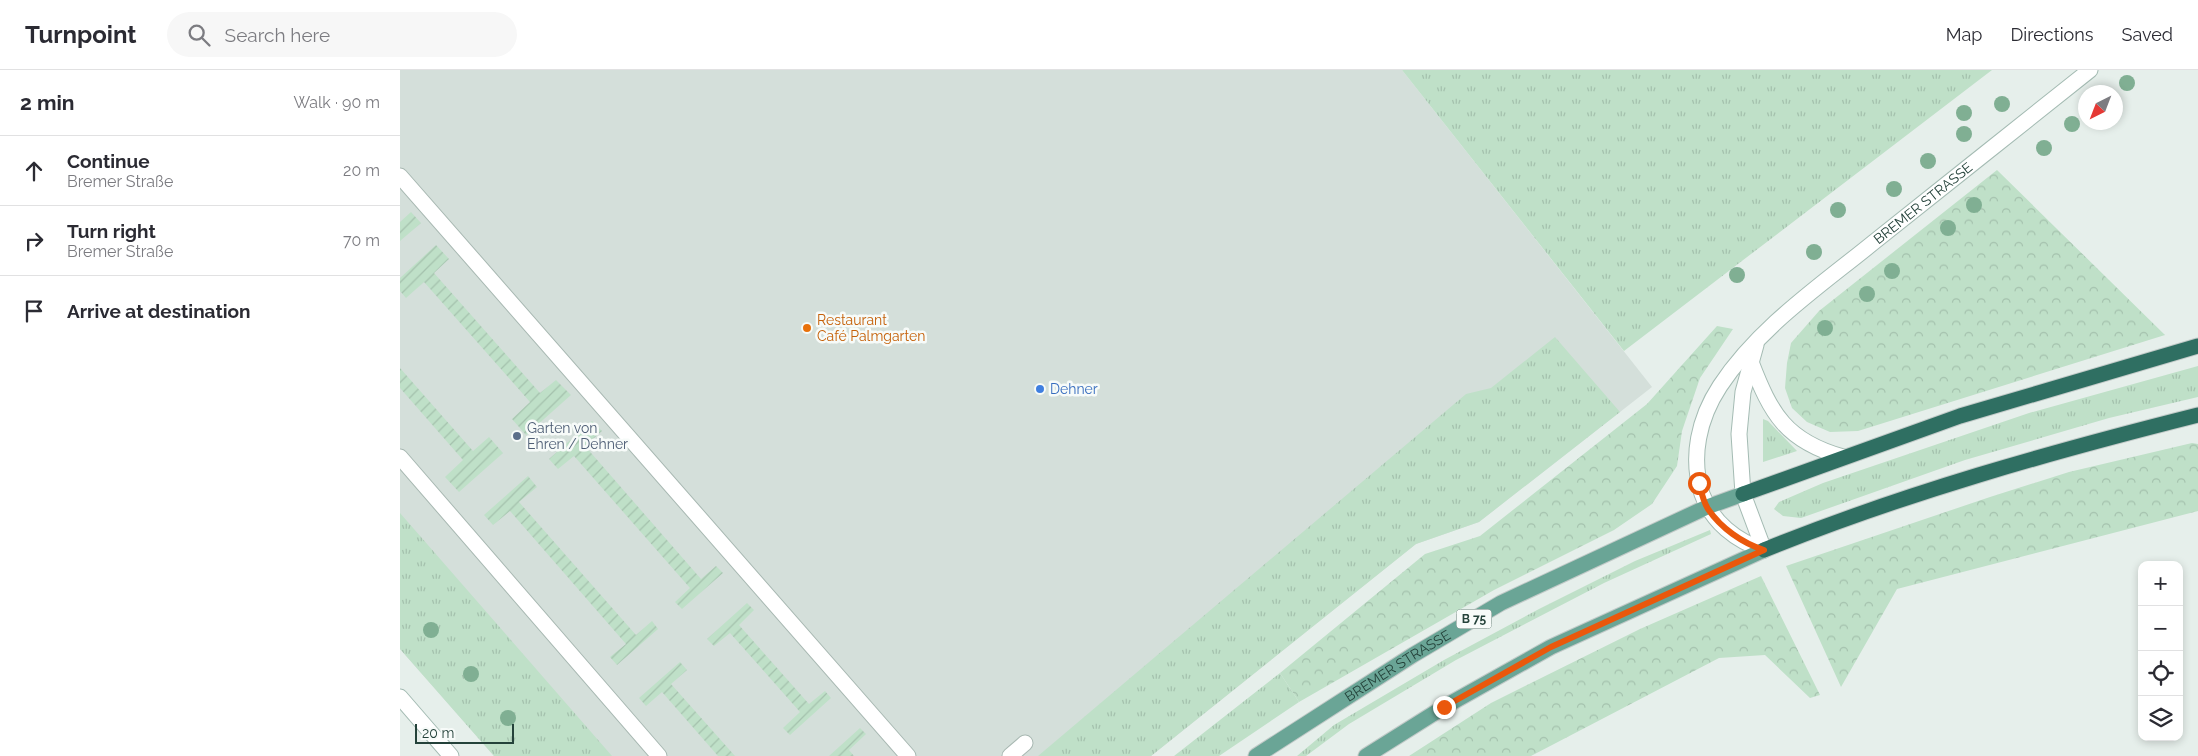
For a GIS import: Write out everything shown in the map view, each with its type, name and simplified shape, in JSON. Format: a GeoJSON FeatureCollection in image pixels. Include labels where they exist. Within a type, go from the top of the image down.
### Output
{"type":"FeatureCollection","features":[{"type":"Feature","properties":{"kind":"highway"},"geometry":{"type":"LineString","coordinates":[[1743,494],[1960,416],[2198,346]]}},
{"type":"Feature","properties":{"kind":"highway"},"geometry":{"type":"LineString","coordinates":[[1764,550],[1867,511],[1984,473],[2092,441],[2198,415]]}},
{"type":"Feature","properties":{"kind":"main road","name":"BREMER STRASSE"},"geometry":{"type":"LineString","coordinates":[[1764,550],[1750,546],[1720,524],[1707,507],[1699,483],[1695,464],[1699,430],[1720,387],[1758,339],[1804,298],[2090,70]]}},
{"type":"Feature","properties":{"kind":"main road"},"geometry":{"type":"LineString","coordinates":[[400,176],[908,756]]}},
{"type":"Feature","properties":{"kind":"main road"},"geometry":{"type":"LineString","coordinates":[[1366,756],[1444,707],[1551,647],[1764,550],[1743,494],[1739,434],[1743,392],[1758,339]]}},
{"type":"Feature","properties":{"kind":"main road"},"geometry":{"type":"LineString","coordinates":[[1751,362],[1768,404],[1775,415],[1801,439],[1821,451],[1843,457]]}},
{"type":"Feature","properties":{"kind":"main road"},"geometry":{"type":"LineString","coordinates":[[400,457],[659,756]]}},
{"type":"Feature","properties":{"kind":"main road","name":"BREMER STRASSE"},"geometry":{"type":"LineString","coordinates":[[1256,756],[1413,655],[1502,602],[1707,507],[1743,494]]}},
{"type":"Feature","properties":{"kind":"main road"},"geometry":{"type":"LineString","coordinates":[[400,697],[451,756]]}},
{"type":"Feature","properties":{"kind":"main road"},"geometry":{"type":"LineString","coordinates":[[1010,756],[1025,744]]}},
{"type":"Feature","properties":{"kind":"shaded area"},"geometry":{"type":"Polygon","coordinates":[[[400,70],[1402,70],[1652,387],[1479,522],[1416,544],[1151,756],[494,756],[400,649],[400,70]]]}},
{"type":"Feature","properties":{"kind":"green space"},"geometry":{"type":"Polygon","coordinates":[[[1402,70],[1992,70],[1624,351],[1402,70]]]}},
{"type":"Feature","properties":{"kind":"green space"},"geometry":{"type":"Polygon","coordinates":[[[1997,170],[2165,335],[1858,431],[1830,432],[1807,422],[1792,408],[1785,388],[1791,343],[1819,311],[1997,170]]]}},
{"type":"Feature","properties":{"kind":"green space"},"geometry":{"type":"Polygon","coordinates":[[[411,212],[421,223],[400,241],[400,222],[411,212]]]}},
{"type":"Feature","properties":{"kind":"green space"},"geometry":{"type":"Polygon","coordinates":[[[436,245],[449,259],[434,273],[540,393],[556,380],[571,395],[526,435],[512,419],[530,402],[424,282],[406,298],[400,291],[400,278],[436,245]]]}},
{"type":"Feature","properties":{"kind":"green space"},"geometry":{"type":"Polygon","coordinates":[[[1717,326],[1733,329],[1700,378],[1682,431],[1677,466],[1652,504],[1614,530],[1494,590],[1299,702],[1280,673],[1425,554],[1480,536],[1647,404],[1717,326]]]}},
{"type":"Feature","properties":{"kind":"green space"},"geometry":{"type":"Polygon","coordinates":[[[1555,337],[1620,412],[1479,522],[1416,544],[1151,756],[1038,756],[1466,394],[1491,388],[1555,337]]]}},
{"type":"Feature","properties":{"kind":"green space"},"geometry":{"type":"Polygon","coordinates":[[[2198,366],[2198,397],[2109,418],[1965,460],[1801,518],[1783,516],[1774,509],[1779,502],[1823,483],[2029,413],[2198,366]]]}},
{"type":"Feature","properties":{"kind":"green space"},"geometry":{"type":"Polygon","coordinates":[[[400,368],[473,451],[489,437],[503,453],[459,492],[445,477],[463,460],[400,388],[400,368]]]}},
{"type":"Feature","properties":{"kind":"green space"},"geometry":{"type":"Polygon","coordinates":[[[1763,419],[1768,421],[1797,451],[1763,462],[1763,419]]]}},
{"type":"Feature","properties":{"kind":"green space"},"geometry":{"type":"Polygon","coordinates":[[[592,421],[602,431],[585,446],[701,579],[716,566],[723,573],[682,609],[675,602],[690,588],[574,456],[558,469],[549,459],[592,421]]]}},
{"type":"Feature","properties":{"kind":"green space"},"geometry":{"type":"Polygon","coordinates":[[[2192,443],[2198,444],[2198,511],[1897,589],[1841,687],[1786,566],[2069,472],[2192,443]]]}},
{"type":"Feature","properties":{"kind":"green space"},"geometry":{"type":"Polygon","coordinates":[[[528,476],[537,487],[519,502],[636,635],[652,621],[658,629],[617,665],[610,657],[626,644],[510,511],[493,525],[484,515],[528,476]]]}},
{"type":"Feature","properties":{"kind":"green space"},"geometry":{"type":"Polygon","coordinates":[[[400,513],[612,756],[494,756],[400,649],[400,513]]]}},
{"type":"Feature","properties":{"kind":"green space"},"geometry":{"type":"Polygon","coordinates":[[[1710,530],[1711,534],[1604,583],[1456,660],[1349,724],[1306,756],[1297,756],[1334,725],[1444,660],[1539,609],[1635,561],[1710,530]]]}},
{"type":"Feature","properties":{"kind":"green space"},"geometry":{"type":"Polygon","coordinates":[[[1761,576],[1820,695],[1810,698],[1765,655],[1719,658],[1531,756],[1409,756],[1491,703],[1640,629],[1761,576]]]}},
{"type":"Feature","properties":{"kind":"green space"},"geometry":{"type":"Polygon","coordinates":[[[747,603],[754,610],[739,625],[809,704],[825,691],[831,698],[790,735],[783,728],[800,712],[730,633],[714,646],[707,639],[747,603]]]}},
{"type":"Feature","properties":{"kind":"green space"},"geometry":{"type":"Polygon","coordinates":[[[680,662],[687,670],[671,684],[735,756],[718,756],[662,692],[646,706],[639,698],[680,662]]]}},
{"type":"Feature","properties":{"kind":"green space"},"geometry":{"type":"Polygon","coordinates":[[[1280,673],[1299,702],[1219,756],[1174,756],[1280,673]]]}},
{"type":"Feature","properties":{"kind":"green space"},"geometry":{"type":"Polygon","coordinates":[[[860,728],[866,734],[849,750],[854,756],[829,756],[860,728]]]}},
{"type":"Feature","properties":{"kind":"place","name":"Restaurant Café Palmgarten"},"geometry":{"type":"Point","coordinates":[807,328]}},
{"type":"Feature","properties":{"kind":"place","name":"Dehner"},"geometry":{"type":"Point","coordinates":[1040,389]}},
{"type":"Feature","properties":{"kind":"place","name":"Garten von Ehren / Dehner"},"geometry":{"type":"Point","coordinates":[517,436]}},
{"type":"Feature","properties":{"kind":"route"},"geometry":{"type":"LineString","coordinates":[[1444,707],[1551,647],[1764,550],[1750,546],[1720,524],[1707,507],[1699,483]]}}]}
